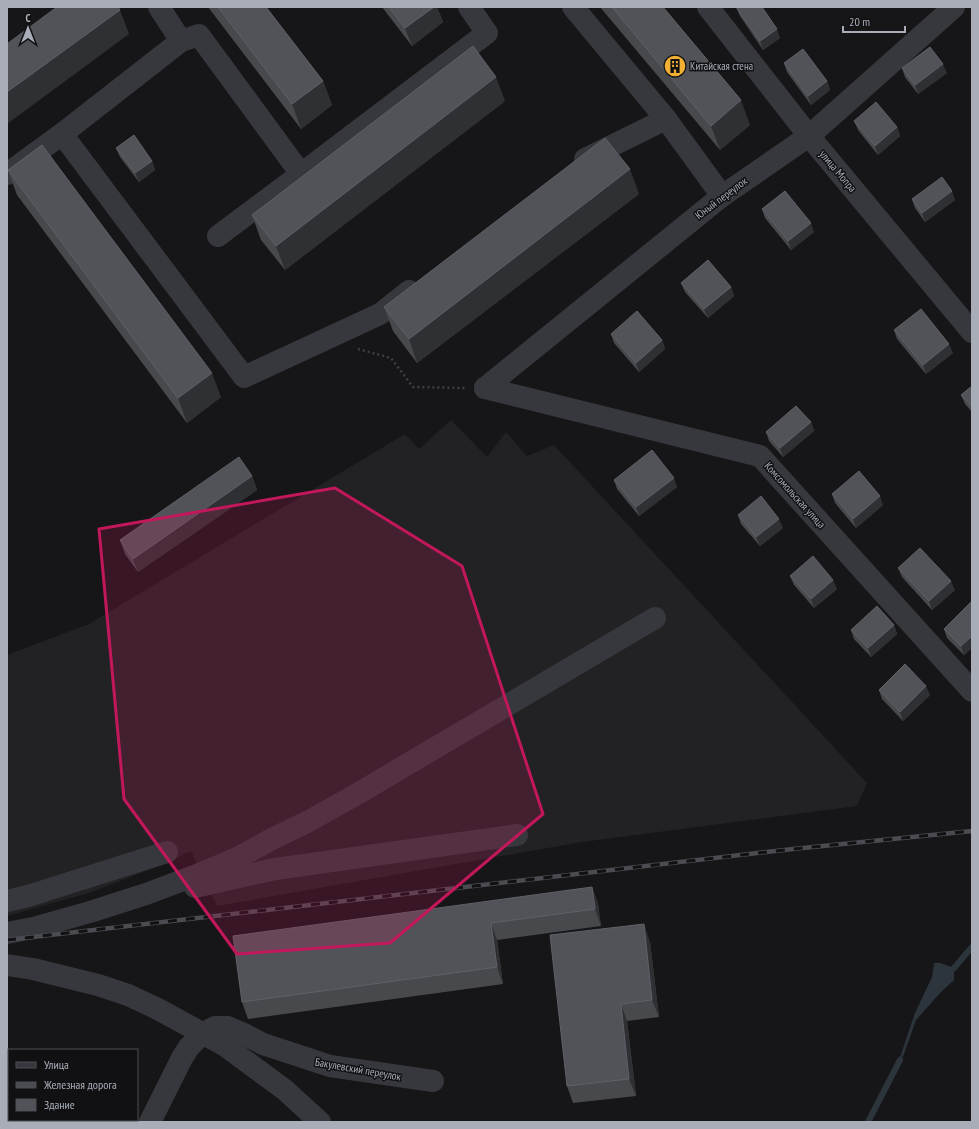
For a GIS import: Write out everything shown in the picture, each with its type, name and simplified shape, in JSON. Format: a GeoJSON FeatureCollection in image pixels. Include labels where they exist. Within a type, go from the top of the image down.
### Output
{"type":"FeatureCollection","features":[{"type":"Feature","properties":{"kind":"street"},"geometry":{"type":"LineString","coordinates":[[159,7],[181,41]]}},
{"type":"Feature","properties":{"kind":"street"},"geometry":{"type":"LineString","coordinates":[[218,236],[487,33],[469,7]]}},
{"type":"Feature","properties":{"kind":"street"},"geometry":{"type":"LineString","coordinates":[[572,7],[666,119],[722,196]]}},
{"type":"Feature","properties":{"kind":"street","name":"улица Мопра"},"geometry":{"type":"LineString","coordinates":[[708,7],[809,136],[972,332]]}},
{"type":"Feature","properties":{"kind":"street","name":"Юный переулок"},"geometry":{"type":"LineString","coordinates":[[485,388],[722,196],[809,136],[954,7]]}},
{"type":"Feature","properties":{"kind":"street"},"geometry":{"type":"LineString","coordinates":[[7,174],[62,134],[181,41],[199,35],[301,174]]}},
{"type":"Feature","properties":{"kind":"street"},"geometry":{"type":"LineString","coordinates":[[566,171],[579,162],[666,119]]}},
{"type":"Feature","properties":{"kind":"street"},"geometry":{"type":"LineString","coordinates":[[62,134],[244,377],[380,314],[423,281]]}},
{"type":"Feature","properties":{"kind":"street","name":"Комсомольская улица"},"geometry":{"type":"LineString","coordinates":[[485,388],[760,456],[972,691]]}},
{"type":"Feature","properties":{"kind":"street"},"geometry":{"type":"LineString","coordinates":[[90,912],[146,894],[241,856],[307,822],[371,786],[655,618]]}},
{"type":"Feature","properties":{"kind":"street"},"geometry":{"type":"LineString","coordinates":[[7,933],[33,928],[90,912],[231,878],[274,869],[517,834]]}},
{"type":"Feature","properties":{"kind":"street"},"geometry":{"type":"LineString","coordinates":[[7,901],[28,896],[167,852]]}},
{"type":"Feature","properties":{"kind":"street"},"geometry":{"type":"LineString","coordinates":[[7,965],[98,985],[128,995],[156,1008],[224,1045],[285,1090],[320,1122]]}},
{"type":"Feature","properties":{"kind":"street","name":"Бакулевский переулок"},"geometry":{"type":"LineString","coordinates":[[150,1122],[189,1046],[202,1033],[215,1027],[228,1027],[263,1044],[330,1066],[433,1081]]}},
{"type":"Feature","properties":{"kind":"path"},"geometry":{"type":"LineString","coordinates":[[325,340],[391,358],[413,387],[485,388]]}},
{"type":"Feature","properties":{"kind":"highlighted area"},"geometry":{"type":"Polygon","coordinates":[[[335,488],[462,566],[543,814],[390,943],[237,954],[124,799],[99,529],[335,488]]]}},
{"type":"Feature","properties":{"kind":"shaded area"},"geometry":{"type":"Polygon","coordinates":[[[451,420],[487,457],[506,432],[527,456],[554,445],[867,783],[857,806],[582,842],[217,906],[191,851],[162,865],[89,893],[7,916],[7,655],[89,624],[405,434],[419,449],[451,420]]]}},
{"type":"Feature","properties":{"kind":"shaded area"},"geometry":{"type":"Polygon","coordinates":[[[934,963],[940,963],[954,968],[954,980],[916,1020],[904,1054],[897,1066],[915,1013],[932,977],[934,963]]]}},
{"type":"Feature","properties":{"kind":"building"},"geometry":{"type":"Polygon","coordinates":[[[57,7],[118,7],[120,10],[7,92],[7,44],[57,7]]]}},
{"type":"Feature","properties":{"kind":"building"},"geometry":{"type":"Polygon","coordinates":[[[218,7],[266,7],[323,81],[292,104],[218,7]]]}},
{"type":"Feature","properties":{"kind":"building"},"geometry":{"type":"Polygon","coordinates":[[[389,7],[434,7],[405,28],[389,7]]]}},
{"type":"Feature","properties":{"kind":"building","name":"Китайская стена"},"geometry":{"type":"Polygon","coordinates":[[[612,7],[663,7],[741,100],[711,126],[612,7]]]}},
{"type":"Feature","properties":{"kind":"building"},"geometry":{"type":"Polygon","coordinates":[[[736,7],[762,7],[777,29],[760,41],[736,7]]]}},
{"type":"Feature","properties":{"kind":"building"},"geometry":{"type":"Polygon","coordinates":[[[473,46],[496,77],[276,246],[252,215],[473,46]]]}},
{"type":"Feature","properties":{"kind":"building"},"geometry":{"type":"Polygon","coordinates":[[[930,47],[943,64],[915,85],[902,68],[930,47]]]}},
{"type":"Feature","properties":{"kind":"building"},"geometry":{"type":"Polygon","coordinates":[[[803,49],[827,81],[808,96],[784,63],[803,49]]]}},
{"type":"Feature","properties":{"kind":"building"},"geometry":{"type":"Polygon","coordinates":[[[876,102],[897,127],[875,146],[854,121],[876,102]]]}},
{"type":"Feature","properties":{"kind":"building"},"geometry":{"type":"Polygon","coordinates":[[[134,135],[152,161],[135,173],[116,148],[134,135]]]}},
{"type":"Feature","properties":{"kind":"building"},"geometry":{"type":"Polygon","coordinates":[[[605,138],[630,169],[409,339],[384,307],[605,138]]]}},
{"type":"Feature","properties":{"kind":"building"},"geometry":{"type":"Polygon","coordinates":[[[42,145],[212,373],[178,398],[8,170],[42,145]]]}},
{"type":"Feature","properties":{"kind":"building"},"geometry":{"type":"Polygon","coordinates":[[[942,177],[952,191],[922,213],[912,199],[942,177]]]}},
{"type":"Feature","properties":{"kind":"building"},"geometry":{"type":"Polygon","coordinates":[[[785,191],[811,223],[788,241],[762,209],[785,191]]]}},
{"type":"Feature","properties":{"kind":"building"},"geometry":{"type":"Polygon","coordinates":[[[708,260],[731,287],[704,309],[681,283],[708,260]]]}},
{"type":"Feature","properties":{"kind":"building"},"geometry":{"type":"Polygon","coordinates":[[[921,309],[949,344],[923,365],[894,330],[921,309]]]}},
{"type":"Feature","properties":{"kind":"building"},"geometry":{"type":"Polygon","coordinates":[[[637,311],[662,340],[636,363],[611,334],[637,311]]]}},
{"type":"Feature","properties":{"kind":"building"},"geometry":{"type":"Polygon","coordinates":[[[972,386],[972,407],[961,395],[972,386]]]}},
{"type":"Feature","properties":{"kind":"building"},"geometry":{"type":"Polygon","coordinates":[[[796,406],[811,422],[780,448],[766,432],[796,406]]]}},
{"type":"Feature","properties":{"kind":"building"},"geometry":{"type":"Polygon","coordinates":[[[652,450],[674,478],[636,507],[614,480],[652,450]]]}},
{"type":"Feature","properties":{"kind":"building"},"geometry":{"type":"Polygon","coordinates":[[[239,457],[252,476],[133,559],[120,540],[239,457]]]}},
{"type":"Feature","properties":{"kind":"building"},"geometry":{"type":"Polygon","coordinates":[[[859,471],[880,496],[853,519],[832,494],[859,471]]]}},
{"type":"Feature","properties":{"kind":"building"},"geometry":{"type":"Polygon","coordinates":[[[761,496],[779,519],[756,537],[738,515],[761,496]]]}},
{"type":"Feature","properties":{"kind":"building"},"geometry":{"type":"Polygon","coordinates":[[[920,548],[951,581],[929,601],[898,568],[920,548]]]}},
{"type":"Feature","properties":{"kind":"building"},"geometry":{"type":"Polygon","coordinates":[[[813,556],[833,580],[811,599],[790,576],[813,556]]]}},
{"type":"Feature","properties":{"kind":"building"},"geometry":{"type":"Polygon","coordinates":[[[972,601],[972,636],[961,646],[944,629],[972,601]]]}},
{"type":"Feature","properties":{"kind":"building"},"geometry":{"type":"Polygon","coordinates":[[[877,606],[894,625],[868,648],[851,630],[877,606]]]}},
{"type":"Feature","properties":{"kind":"building"},"geometry":{"type":"Polygon","coordinates":[[[905,664],[926,686],[900,712],[879,690],[905,664]]]}},
{"type":"Feature","properties":{"kind":"building"},"geometry":{"type":"Polygon","coordinates":[[[592,887],[595,909],[491,923],[497,967],[242,1002],[233,936],[592,887]]]}},
{"type":"Feature","properties":{"kind":"building"},"geometry":{"type":"Polygon","coordinates":[[[644,924],[652,1000],[621,1004],[629,1079],[567,1086],[550,935],[644,924]]]}},
{"type":"Feature","properties":{"kind":"waterway"},"geometry":{"type":"LineString","coordinates":[[949,972],[972,947]]}},
{"type":"Feature","properties":{"kind":"waterway"},"geometry":{"type":"LineString","coordinates":[[868,1122],[900,1060]]}},
{"type":"Feature","properties":{"kind":"railway"},"geometry":{"type":"LineString","coordinates":[[7,940],[793,849],[972,831]]}},
{"type":"Feature","properties":{"kind":"place","name":"Китайская стена"},"geometry":{"type":"Point","coordinates":[675,66]}}]}
